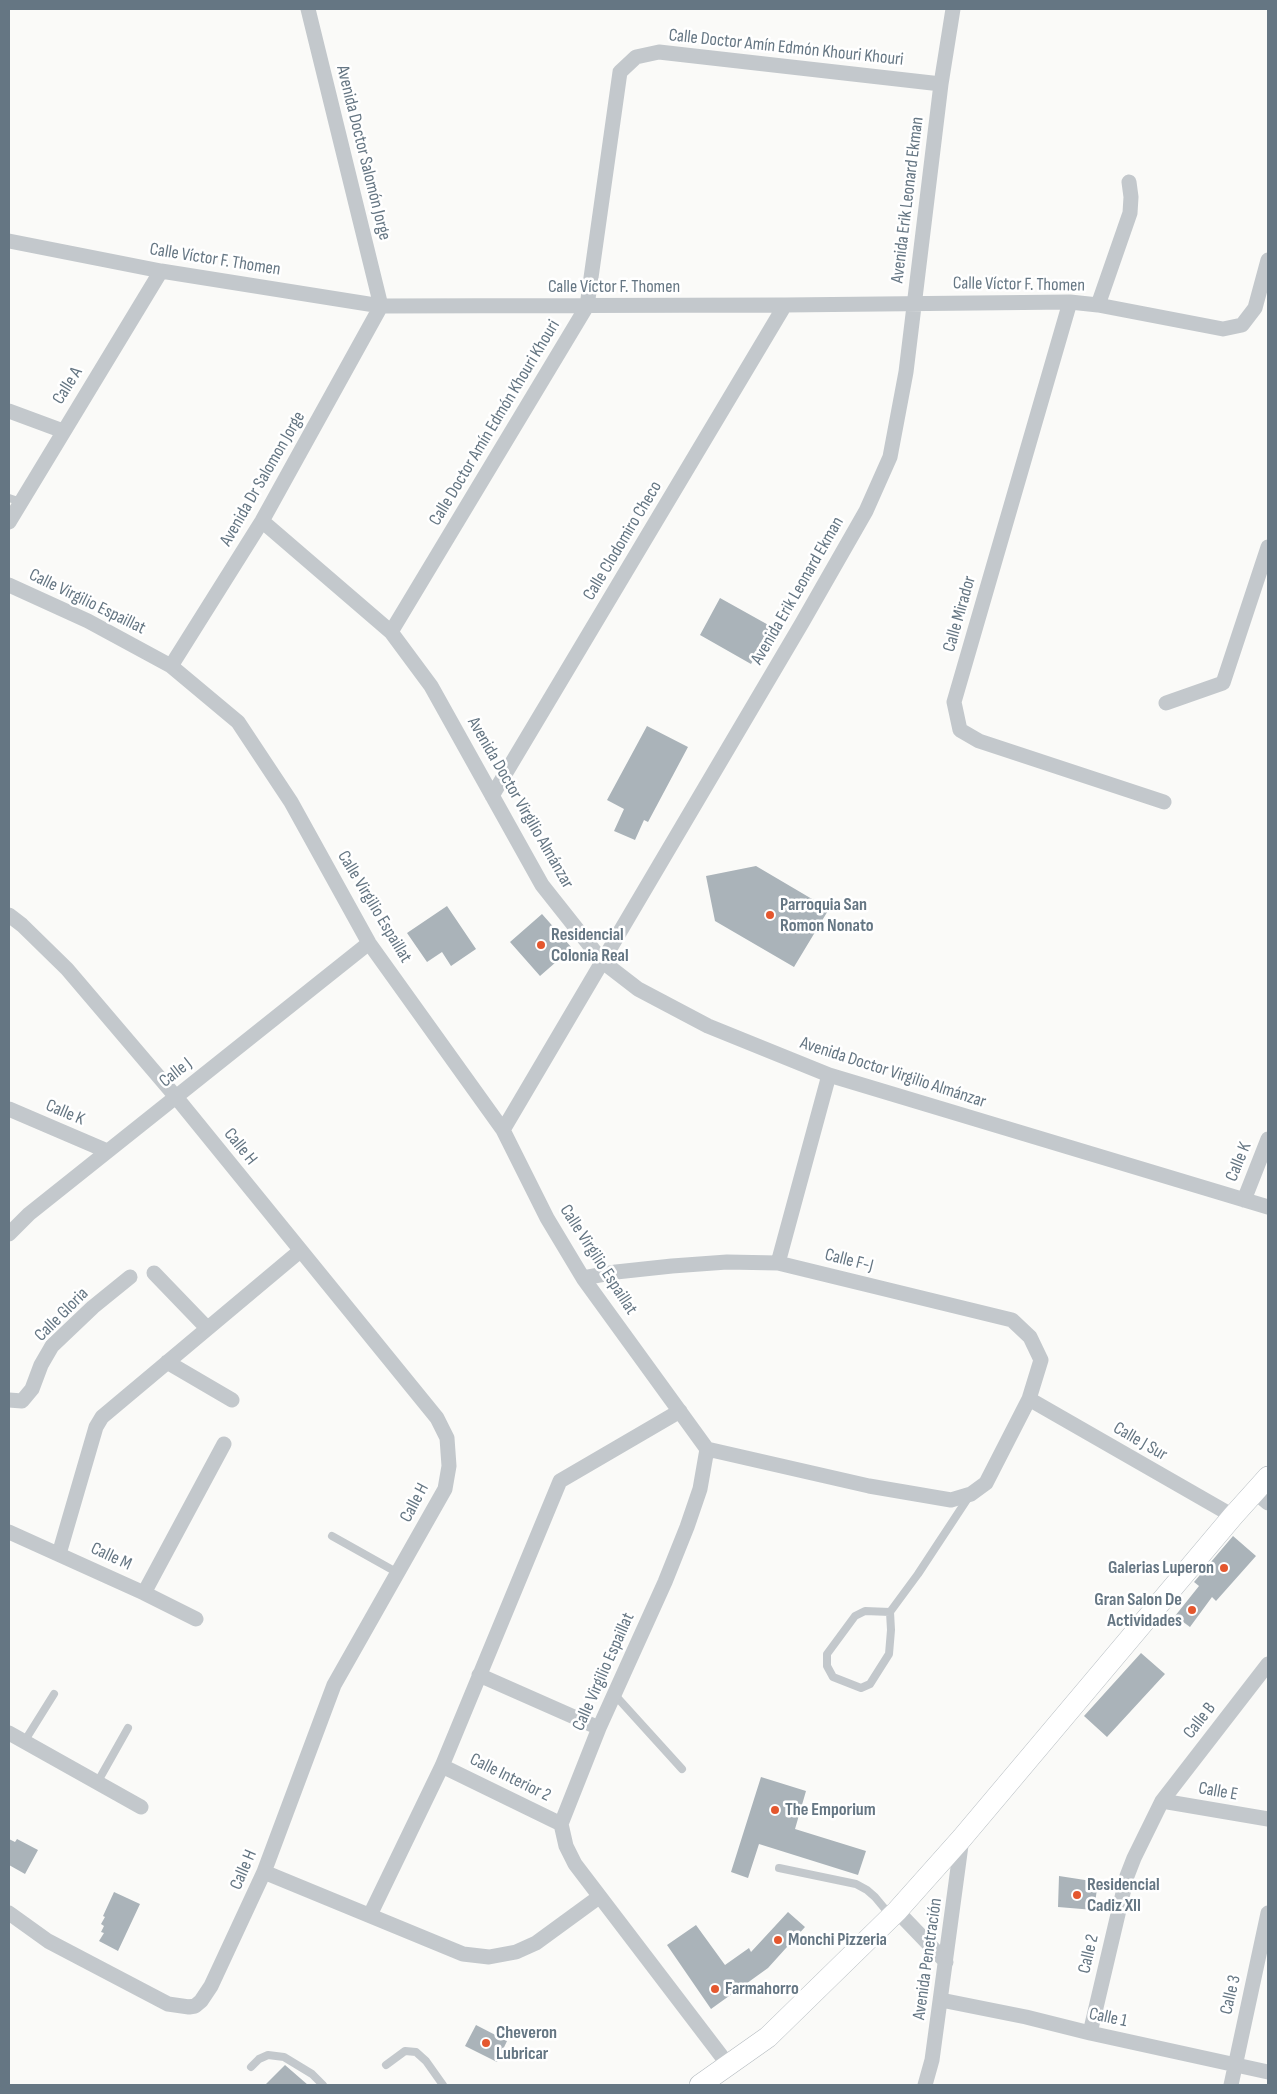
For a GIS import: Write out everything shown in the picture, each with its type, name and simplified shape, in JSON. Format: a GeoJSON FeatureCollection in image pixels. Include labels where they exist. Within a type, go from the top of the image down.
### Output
{"type":"FeatureCollection","features":[{"type":"Feature","properties":{"kind":"main road"},"geometry":{"type":"LineString","coordinates":[[700,2085],[768,2037],[895,1914],[962,1838],[1233,1516],[1264,1491]]}},
{"type":"Feature","properties":{"kind":"street","name":"Avenida Doctor Salomón Jorge"},"geometry":{"type":"LineString","coordinates":[[308,9],[381,306]]}},
{"type":"Feature","properties":{"kind":"street","name":"Avenida Erik Leonard Ekman"},"geometry":{"type":"LineString","coordinates":[[503,1130],[866,511],[890,457],[906,372],[941,84],[953,9]]}},
{"type":"Feature","properties":{"kind":"street","name":"Calle Doctor Amín Edmón Khouri Khouri"},"geometry":{"type":"LineString","coordinates":[[391,632],[587,306],[620,72],[636,57],[659,52],[941,84]]}},
{"type":"Feature","properties":{"kind":"street"},"geometry":{"type":"LineString","coordinates":[[1098,305],[1130,213],[1132,197],[1129,182]]}},
{"type":"Feature","properties":{"kind":"street","name":"Calle Víctor F. Thomen"},"geometry":{"type":"LineString","coordinates":[[9,241],[161,271],[381,306],[785,306],[915,302],[1070,302],[1098,305],[1223,329],[1242,324],[1255,308],[1268,260]]}},
{"type":"Feature","properties":{"kind":"street","name":"Calle A"},"geometry":{"type":"LineString","coordinates":[[9,522],[15,500],[63,431],[161,271]]}},
{"type":"Feature","properties":{"kind":"street","name":"Calle Mirador"},"geometry":{"type":"LineString","coordinates":[[1070,302],[954,702],[960,730],[979,741],[1164,802]]}},
{"type":"Feature","properties":{"kind":"street","name":"Avenida Dr Salomon Jorge"},"geometry":{"type":"LineString","coordinates":[[171,666],[262,522],[381,306]]}},
{"type":"Feature","properties":{"kind":"street","name":"Calle Clodomiro Checo"},"geometry":{"type":"LineString","coordinates":[[492,796],[785,306]]}},
{"type":"Feature","properties":{"kind":"street"},"geometry":{"type":"LineString","coordinates":[[9,411],[63,431]]}},
{"type":"Feature","properties":{"kind":"street","name":"Avenida Doctor Virgilio Almánzar"},"geometry":{"type":"LineString","coordinates":[[262,522],[391,632],[431,686],[542,885],[603,962],[638,989],[708,1026],[829,1075],[1268,1206]]}},
{"type":"Feature","properties":{"kind":"street"},"geometry":{"type":"LineString","coordinates":[[1166,703],[1223,683],[1268,547]]}},
{"type":"Feature","properties":{"kind":"street","name":"Calle Virgilio Espaillat"},"geometry":{"type":"LineString","coordinates":[[9,585],[88,621],[171,666],[238,722],[291,802],[369,943],[503,1130],[546,1218],[583,1278],[680,1410],[706,1449],[700,1488],[687,1527],[665,1582],[599,1728],[561,1824]]}},
{"type":"Feature","properties":{"kind":"street","name":"Calle H"},"geometry":{"type":"LineString","coordinates":[[9,916],[22,925],[66,969],[176,1097],[437,1418],[447,1438],[449,1466],[445,1489],[334,1685],[264,1872],[211,1986],[201,2001],[195,2006],[189,2007],[168,2004],[48,1941],[9,1913]]}},
{"type":"Feature","properties":{"kind":"street","name":"Calle J"},"geometry":{"type":"LineString","coordinates":[[9,1234],[29,1214],[369,943]]}},
{"type":"Feature","properties":{"kind":"street"},"geometry":{"type":"LineString","coordinates":[[778,1263],[829,1075]]}},
{"type":"Feature","properties":{"kind":"street","name":"Calle K"},"geometry":{"type":"LineString","coordinates":[[9,1109],[107,1151]]}},
{"type":"Feature","properties":{"kind":"street","name":"Calle K"},"geometry":{"type":"LineString","coordinates":[[1244,1200],[1268,1139]]}},
{"type":"Feature","properties":{"kind":"street"},"geometry":{"type":"LineString","coordinates":[[59,1554],[96,1428],[102,1417],[300,1251]]}},
{"type":"Feature","properties":{"kind":"street","name":"Calle F-J"},"geometry":{"type":"LineString","coordinates":[[583,1278],[616,1272],[672,1266],[726,1262],[778,1263],[1012,1320],[1030,1337],[1042,1360],[1029,1399],[986,1483],[971,1494]]}},
{"type":"Feature","properties":{"kind":"street"},"geometry":{"type":"LineString","coordinates":[[154,1273],[207,1328]]}},
{"type":"Feature","properties":{"kind":"street","name":"Calle Gloria"},"geometry":{"type":"LineString","coordinates":[[9,1400],[22,1401],[32,1388],[41,1365],[52,1346],[93,1307],[130,1277]]}},
{"type":"Feature","properties":{"kind":"street"},"geometry":{"type":"LineString","coordinates":[[167,1362],[232,1400]]}},
{"type":"Feature","properties":{"kind":"street","name":"Calle J Sur"},"geometry":{"type":"LineString","coordinates":[[1029,1399],[1233,1516]]}},
{"type":"Feature","properties":{"kind":"street"},"geometry":{"type":"LineString","coordinates":[[370,1915],[442,1766],[560,1481],[680,1410]]}},
{"type":"Feature","properties":{"kind":"street"},"geometry":{"type":"LineString","coordinates":[[144,1593],[224,1444]]}},
{"type":"Feature","properties":{"kind":"street"},"geometry":{"type":"LineString","coordinates":[[706,1449],[870,1486],[942,1499],[951,1500],[971,1494]]}},
{"type":"Feature","properties":{"kind":"street","name":"Calle M"},"geometry":{"type":"LineString","coordinates":[[9,1532],[144,1593],[196,1619]]}},
{"type":"Feature","properties":{"kind":"street","name":"Calle B"},"geometry":{"type":"LineString","coordinates":[[1162,1801],[1268,1664]]}},
{"type":"Feature","properties":{"kind":"street"},"geometry":{"type":"LineString","coordinates":[[479,1675],[599,1728]]}},
{"type":"Feature","properties":{"kind":"street"},"geometry":{"type":"LineString","coordinates":[[9,1734],[141,1807]]}},
{"type":"Feature","properties":{"kind":"street","name":"Calle Interior 2"},"geometry":{"type":"LineString","coordinates":[[442,1766],[561,1824]]}},
{"type":"Feature","properties":{"kind":"street","name":"Calle E"},"geometry":{"type":"LineString","coordinates":[[1162,1801],[1268,1819]]}},
{"type":"Feature","properties":{"kind":"street","name":"Calle 2"},"geometry":{"type":"LineString","coordinates":[[1090,2033],[1127,1876],[1162,1801]]}},
{"type":"Feature","properties":{"kind":"street"},"geometry":{"type":"LineString","coordinates":[[561,1824],[566,1846],[575,1864],[729,2066]]}},
{"type":"Feature","properties":{"kind":"street","name":"Avenida Penetración"},"geometry":{"type":"LineString","coordinates":[[925,2085],[932,2060],[941,2000],[962,1838]]}},
{"type":"Feature","properties":{"kind":"street"},"geometry":{"type":"LineString","coordinates":[[264,1872],[463,1954],[489,1957],[516,1952],[536,1943],[599,1897]]}},
{"type":"Feature","properties":{"kind":"street","name":"Calle 3"},"geometry":{"type":"LineString","coordinates":[[1231,2085],[1268,1913]]}},
{"type":"Feature","properties":{"kind":"street"},"geometry":{"type":"LineString","coordinates":[[895,1914],[946,1962]]}},
{"type":"Feature","properties":{"kind":"street","name":"Calle 1"},"geometry":{"type":"LineString","coordinates":[[941,2000],[1026,2016],[1090,2033],[1235,2063],[1268,2072]]}},
{"type":"Feature","properties":{"kind":"lane"},"geometry":{"type":"LineString","coordinates":[[890,1612],[865,1612],[854,1616],[827,1654],[827,1666],[833,1677],[861,1688],[870,1684],[888,1654],[891,1630],[890,1612],[918,1574],[971,1494]]}},
{"type":"Feature","properties":{"kind":"lane"},"geometry":{"type":"LineString","coordinates":[[332,1536],[398,1573]]}},
{"type":"Feature","properties":{"kind":"lane"},"geometry":{"type":"LineString","coordinates":[[24,1742],[54,1694]]}},
{"type":"Feature","properties":{"kind":"lane"},"geometry":{"type":"LineString","coordinates":[[614,1694],[682,1769]]}},
{"type":"Feature","properties":{"kind":"lane"},"geometry":{"type":"LineString","coordinates":[[97,1783],[128,1728]]}},
{"type":"Feature","properties":{"kind":"lane"},"geometry":{"type":"LineString","coordinates":[[779,1868],[856,1884],[867,1890],[895,1914]]}},
{"type":"Feature","properties":{"kind":"lane"},"geometry":{"type":"LineString","coordinates":[[386,2064],[405,2052],[416,2052],[426,2060],[443,2085]]}},
{"type":"Feature","properties":{"kind":"lane"},"geometry":{"type":"LineString","coordinates":[[251,2067],[258,2059],[268,2055],[284,2057],[312,2074],[323,2085]]}},
{"type":"Feature","properties":{"kind":"building"},"geometry":{"type":"Polygon","coordinates":[[[720,598],[772,627],[751,664],[700,635],[720,598]]]}},
{"type":"Feature","properties":{"kind":"building"},"geometry":{"type":"Polygon","coordinates":[[[647,726],[688,747],[648,822],[644,820],[635,840],[614,831],[624,809],[607,800],[647,726]]]}},
{"type":"Feature","properties":{"kind":"building","name":"Parroquia San Romon Nonato"},"geometry":{"type":"Polygon","coordinates":[[[756,866],[829,909],[794,967],[715,921],[706,876],[756,866]]]}},
{"type":"Feature","properties":{"kind":"building"},"geometry":{"type":"Polygon","coordinates":[[[447,906],[476,949],[451,966],[442,952],[427,962],[407,933],[447,906]]]}},
{"type":"Feature","properties":{"kind":"building","name":"Residencial Colonia Real"},"geometry":{"type":"Polygon","coordinates":[[[542,914],[572,948],[540,976],[510,942],[542,914]]]}},
{"type":"Feature","properties":{"kind":"building","name":"Galerias Luperon"},"geometry":{"type":"Polygon","coordinates":[[[1233,1536],[1256,1556],[1216,1601],[1212,1597],[1190,1627],[1175,1616],[1199,1586],[1194,1582],[1233,1536]]]}},
{"type":"Feature","properties":{"kind":"building"},"geometry":{"type":"Polygon","coordinates":[[[1141,1653],[1165,1674],[1107,1737],[1084,1716],[1141,1653]]]}},
{"type":"Feature","properties":{"kind":"building","name":"The Emporium"},"geometry":{"type":"Polygon","coordinates":[[[761,1777],[806,1791],[795,1829],[866,1851],[858,1875],[759,1844],[748,1878],[731,1872],[761,1777]]]}},
{"type":"Feature","properties":{"kind":"building"},"geometry":{"type":"Polygon","coordinates":[[[9,1839],[15,1842],[17,1839],[38,1850],[25,1874],[9,1865],[9,1839]]]}},
{"type":"Feature","properties":{"kind":"building","name":"Residencial Cadiz XII"},"geometry":{"type":"Polygon","coordinates":[[[1059,1876],[1098,1882],[1094,1910],[1058,1907],[1059,1876]]]}},
{"type":"Feature","properties":{"kind":"building"},"geometry":{"type":"Polygon","coordinates":[[[114,1892],[140,1904],[118,1951],[99,1941],[104,1933],[101,1932],[104,1926],[101,1924],[105,1917],[103,1916],[114,1892]]]}},
{"type":"Feature","properties":{"kind":"building"},"geometry":{"type":"Polygon","coordinates":[[[788,1912],[805,1927],[768,1968],[711,2009],[667,1945],[696,1925],[725,1965],[749,1948],[751,1952],[788,1912]]]}},
{"type":"Feature","properties":{"kind":"building","name":"Cheveron Lubricar"},"geometry":{"type":"Polygon","coordinates":[[[476,2025],[507,2041],[497,2062],[465,2046],[476,2025]]]}},
{"type":"Feature","properties":{"kind":"building"},"geometry":{"type":"Polygon","coordinates":[[[285,2065],[308,2085],[265,2085],[285,2065]]]}},
{"type":"Feature","properties":{"kind":"place","name":"Parroquia San Romon Nonato"},"geometry":{"type":"Point","coordinates":[770,915]}},
{"type":"Feature","properties":{"kind":"place","name":"Residencial Colonia Real"},"geometry":{"type":"Point","coordinates":[541,945]}},
{"type":"Feature","properties":{"kind":"place","name":"Galerias Luperon"},"geometry":{"type":"Point","coordinates":[1224,1568]}},
{"type":"Feature","properties":{"kind":"place","name":"Gran Salon De Actividades"},"geometry":{"type":"Point","coordinates":[1192,1610]}},
{"type":"Feature","properties":{"kind":"place","name":"The Emporium"},"geometry":{"type":"Point","coordinates":[775,1810]}},
{"type":"Feature","properties":{"kind":"place","name":"Residencial Cadiz XII"},"geometry":{"type":"Point","coordinates":[1077,1895]}},
{"type":"Feature","properties":{"kind":"place","name":"Monchi Pizzeria"},"geometry":{"type":"Point","coordinates":[778,1940]}},
{"type":"Feature","properties":{"kind":"place","name":"Farmahorro"},"geometry":{"type":"Point","coordinates":[715,1989]}},
{"type":"Feature","properties":{"kind":"place","name":"Cheveron Lubricar"},"geometry":{"type":"Point","coordinates":[486,2043]}}]}
